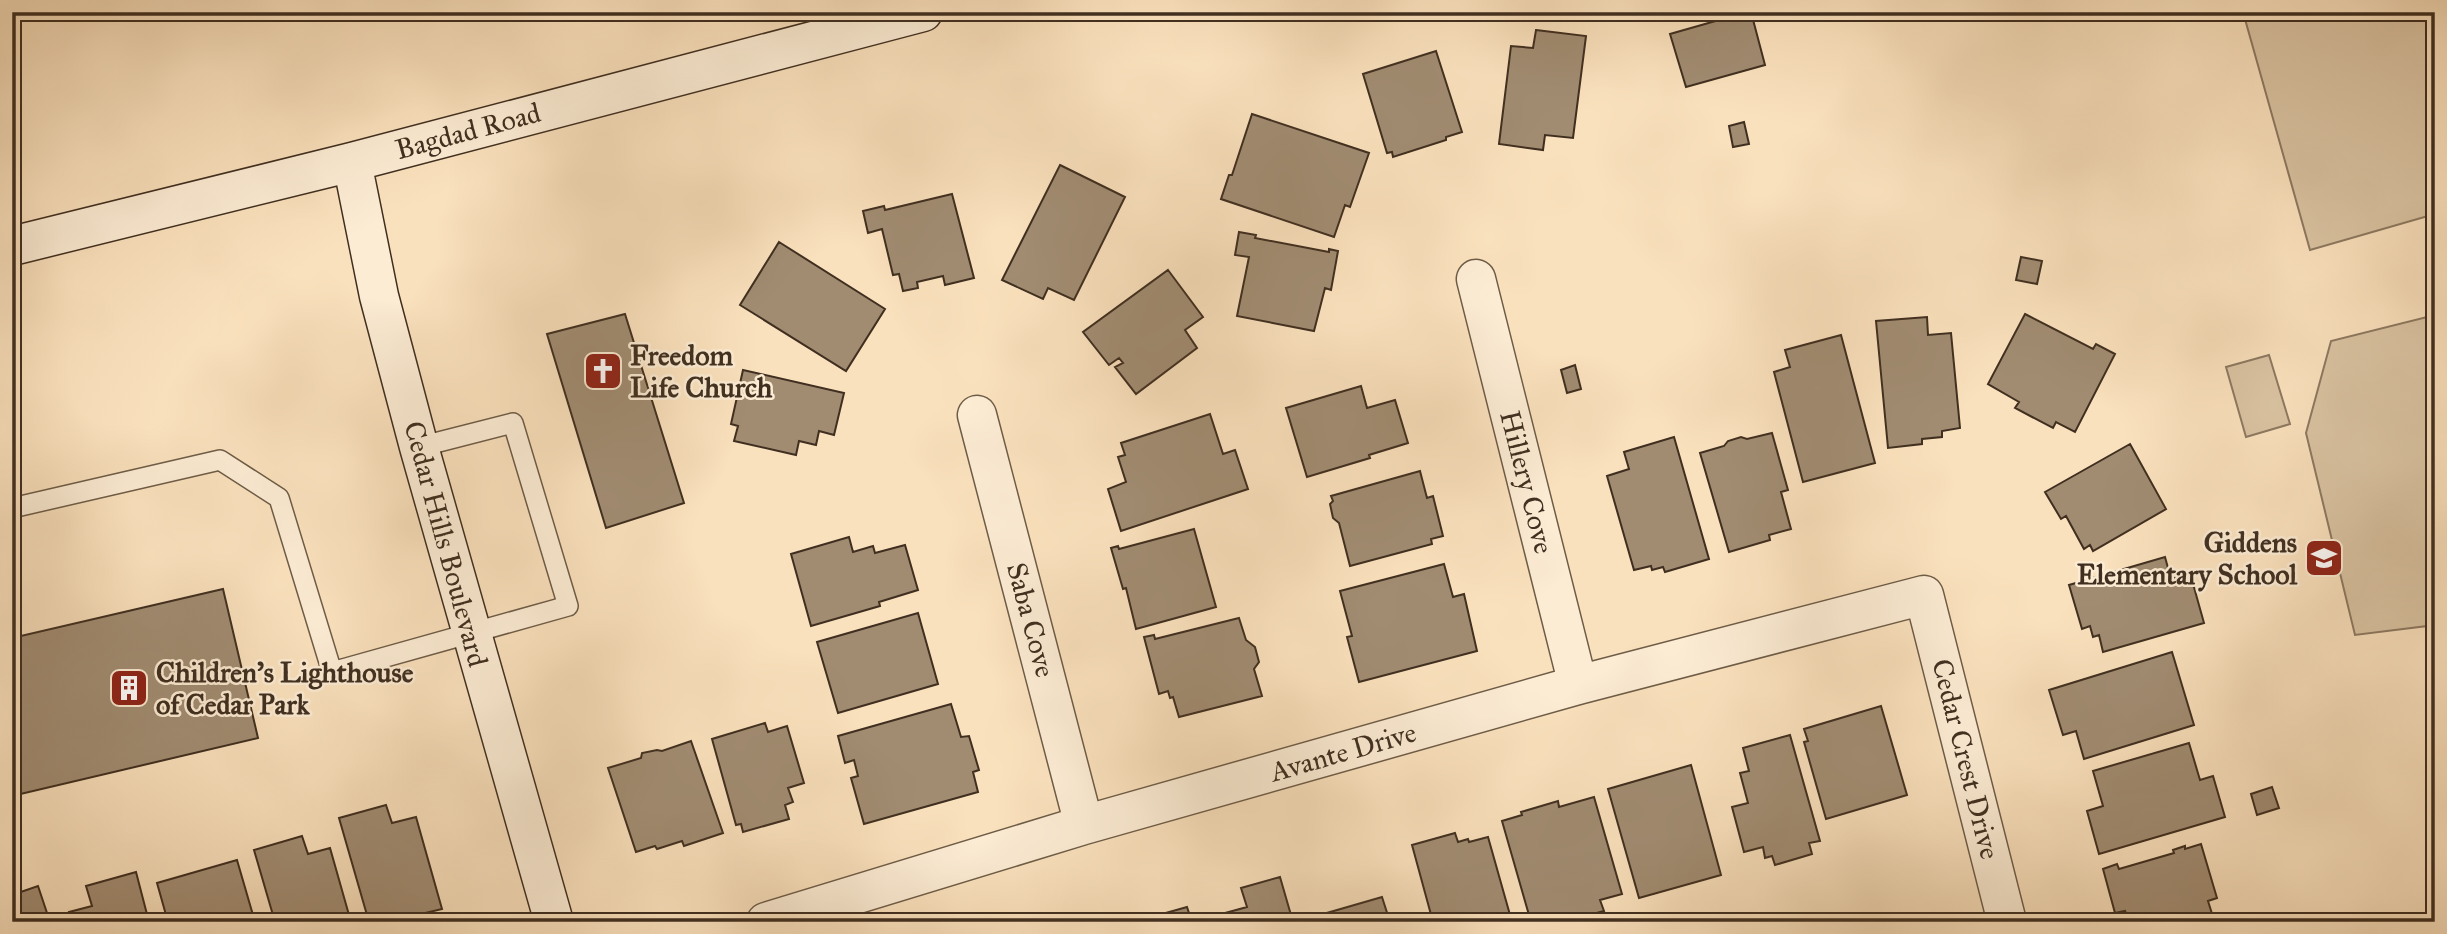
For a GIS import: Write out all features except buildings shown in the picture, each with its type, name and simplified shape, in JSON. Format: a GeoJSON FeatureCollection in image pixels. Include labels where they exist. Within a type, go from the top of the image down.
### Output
{"type":"FeatureCollection","features":[{"type":"Feature","properties":{"kind":"street","name":"Bagdad Road"},"geometry":{"type":"LineString","coordinates":[[12,246],[352,162],[899,15]]}},
{"type":"Feature","properties":{"kind":"street","name":"Cedar Hills Boulevard"},"geometry":{"type":"LineString","coordinates":[[352,162],[379,296],[419,447],[554,922]]}},
{"type":"Feature","properties":{"kind":"street","name":"Hillery Cove"},"geometry":{"type":"LineString","coordinates":[[1476,279],[1578,685]]}},
{"type":"Feature","properties":{"kind":"street","name":"Saba Cove"},"geometry":{"type":"LineString","coordinates":[[977,415],[1084,825]]}},
{"type":"Feature","properties":{"kind":"street","name":"Avante Drive"},"geometry":{"type":"LineString","coordinates":[[766,922],[1084,825],[1578,685],[1924,596]]}},
{"type":"Feature","properties":{"kind":"street","name":"Cedar Crest Drive"},"geometry":{"type":"LineString","coordinates":[[1924,596],[2007,922]]}},
{"type":"Feature","properties":{"kind":"lane"},"geometry":{"type":"LineString","coordinates":[[12,508],[220,460],[279,498],[332,673],[568,606],[513,423],[419,447]]}},
{"type":"Feature","properties":{"kind":"shaded area"},"geometry":{"type":"Polygon","coordinates":[[[2243,12],[2435,12],[2435,214],[2310,250],[2243,12]]]}},
{"type":"Feature","properties":{"kind":"shaded area"},"geometry":{"type":"Polygon","coordinates":[[[2435,315],[2435,625],[2355,635],[2306,433],[2331,341],[2435,315]]]}},
{"type":"Feature","properties":{"kind":"shaded area"},"geometry":{"type":"Polygon","coordinates":[[[2269,355],[2290,424],[2246,437],[2226,367],[2269,355]]]}},
{"type":"Feature","properties":{"kind":"place","name":"Freedom Life Church"},"geometry":{"type":"Point","coordinates":[603,371]}},
{"type":"Feature","properties":{"kind":"place","name":"Giddens Elementary School"},"geometry":{"type":"Point","coordinates":[2324,558]}},
{"type":"Feature","properties":{"kind":"place","name":"Children's Lighthouse of Cedar Park"},"geometry":{"type":"Point","coordinates":[129,688]}}]}
